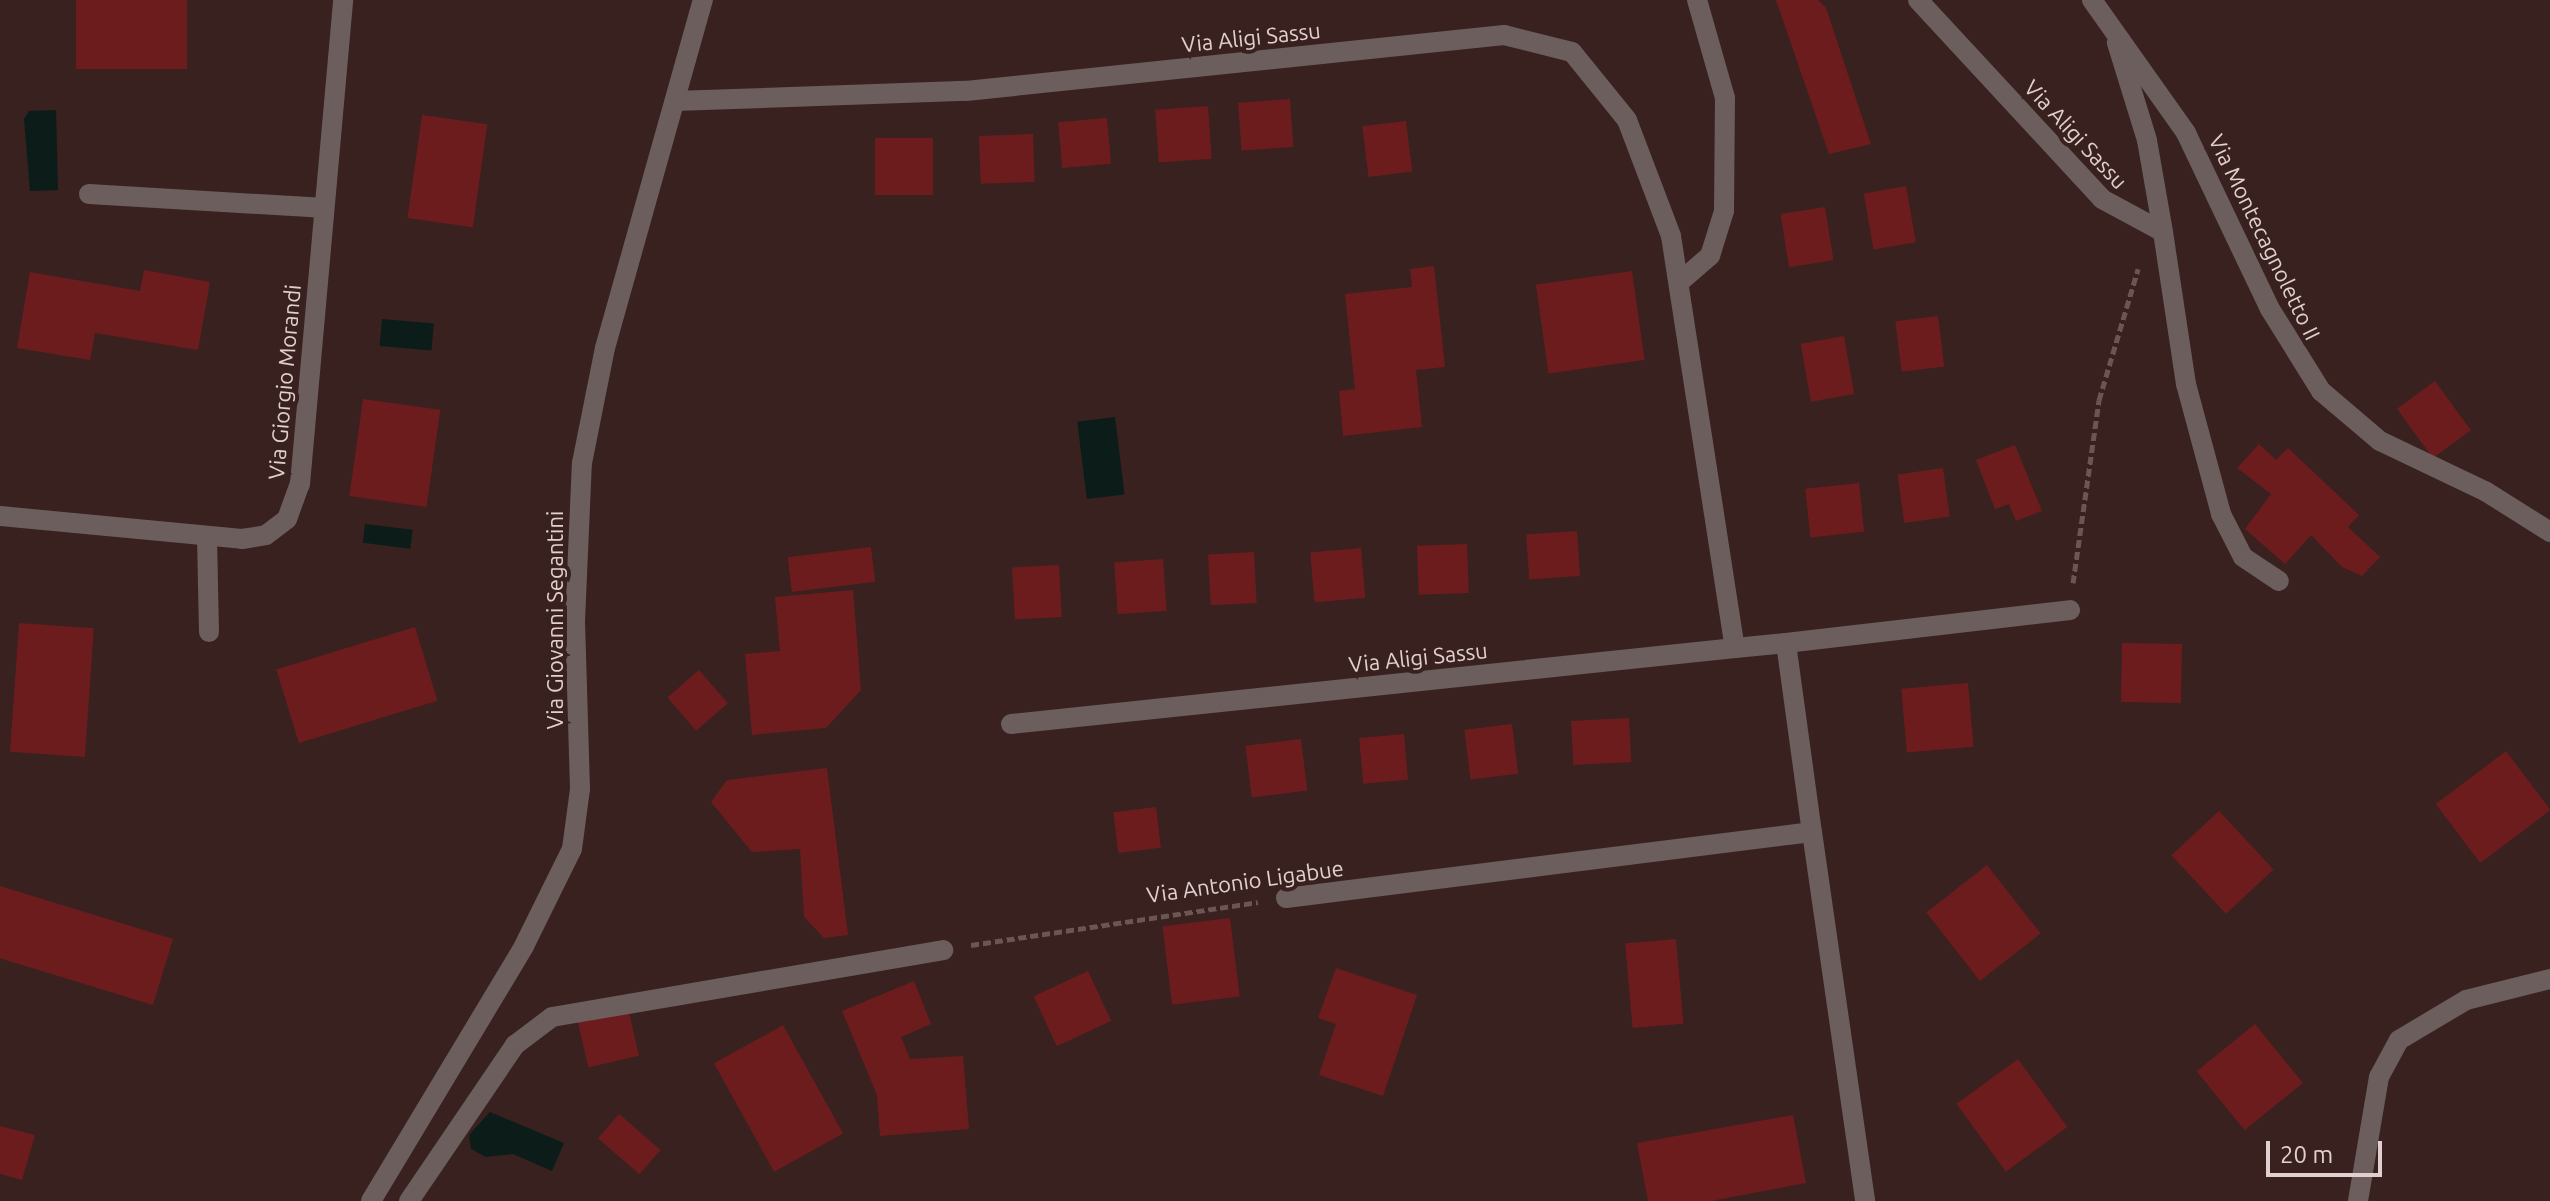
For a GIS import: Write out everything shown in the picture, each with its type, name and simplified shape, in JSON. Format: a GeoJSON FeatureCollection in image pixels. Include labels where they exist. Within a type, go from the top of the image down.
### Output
{"type":"FeatureCollection","features":[{"type":"Feature","properties":{"kind":"street","name":"Via Giorgio Morandi"},"geometry":{"type":"LineString","coordinates":[[0,516],[207,537],[266,535],[294,507],[343,0]]}},
{"type":"Feature","properties":{"kind":"street","name":"Via Giovanni Segantini"},"geometry":{"type":"LineString","coordinates":[[371,1201],[517,960],[572,849],[580,789],[575,608],[582,463],[605,348],[703,0]]}},
{"type":"Feature","properties":{"kind":"street"},"geometry":{"type":"LineString","coordinates":[[1682,280],[1710,256],[1724,211],[1725,98],[1697,0]]}},
{"type":"Feature","properties":{"kind":"street","name":"Via Aligi Sassu"},"geometry":{"type":"LineString","coordinates":[[1918,0],[2102,199],[2163,232]]}},
{"type":"Feature","properties":{"kind":"street","name":"Via Montecagnoletto II"},"geometry":{"type":"LineString","coordinates":[[2092,0],[2180,123],[2276,320],[2334,406],[2380,441],[2485,491],[2550,532]]}},
{"type":"Feature","properties":{"kind":"street","name":"Via Aligi Sassu"},"geometry":{"type":"LineString","coordinates":[[2111,24],[2144,128],[2163,232]]}},
{"type":"Feature","properties":{"kind":"street","name":"Via Aligi Sassu"},"geometry":{"type":"LineString","coordinates":[[675,101],[900,97],[1485,37],[1536,38],[1583,61],[1627,120],[1682,280],[1735,648]]}},
{"type":"Feature","properties":{"kind":"street"},"geometry":{"type":"LineString","coordinates":[[89,194],[322,208]]}},
{"type":"Feature","properties":{"kind":"street"},"geometry":{"type":"LineString","coordinates":[[2163,232],[2186,384],[2225,529],[2243,557],[2279,581]]}},
{"type":"Feature","properties":{"kind":"street"},"geometry":{"type":"LineString","coordinates":[[207,537],[209,632]]}},
{"type":"Feature","properties":{"kind":"street","name":"Via Aligi Sassu"},"geometry":{"type":"LineString","coordinates":[[1011,724],[1786,643],[2070,610]]}},
{"type":"Feature","properties":{"kind":"street"},"geometry":{"type":"LineString","coordinates":[[1786,643],[1865,1201]]}},
{"type":"Feature","properties":{"kind":"street","name":"Via Antonio Ligabue"},"geometry":{"type":"LineString","coordinates":[[1286,898],[1812,832]]}},
{"type":"Feature","properties":{"kind":"street"},"geometry":{"type":"LineString","coordinates":[[409,1201],[508,1054],[552,1017],[943,950]]}},
{"type":"Feature","properties":{"kind":"street"},"geometry":{"type":"LineString","coordinates":[[2358,1201],[2379,1077],[2399,1040],[2466,1000],[2550,979]]}},
{"type":"Feature","properties":{"kind":"path"},"geometry":{"type":"LineString","coordinates":[[2070,610],[2109,352],[2137,272],[2163,232]]}},
{"type":"Feature","properties":{"kind":"path","name":"Via Antonio Ligabue"},"geometry":{"type":"LineString","coordinates":[[943,950],[1286,898]]}},
{"type":"Feature","properties":{"kind":"shaded area"},"geometry":{"type":"Polygon","coordinates":[[[56,110],[58,190],[30,191],[24,119],[29,111],[56,110]]]}},
{"type":"Feature","properties":{"kind":"shaded area"},"geometry":{"type":"Polygon","coordinates":[[[382,319],[434,324],[431,350],[380,346],[382,319]]]}},
{"type":"Feature","properties":{"kind":"shaded area"},"geometry":{"type":"Polygon","coordinates":[[[1115,417],[1125,494],[1087,499],[1077,422],[1115,417]]]}},
{"type":"Feature","properties":{"kind":"shaded area"},"geometry":{"type":"Polygon","coordinates":[[[365,524],[413,530],[410,549],[363,543],[365,524]]]}},
{"type":"Feature","properties":{"kind":"shaded area"},"geometry":{"type":"Polygon","coordinates":[[[490,1112],[564,1143],[552,1171],[513,1154],[486,1157],[471,1149],[469,1135],[490,1112]]]}},
{"type":"Feature","properties":{"kind":"building"},"geometry":{"type":"Polygon","coordinates":[[[76,0],[187,0],[187,69],[76,69],[76,0]]]}},
{"type":"Feature","properties":{"kind":"building"},"geometry":{"type":"Polygon","coordinates":[[[1776,0],[1818,0],[1826,8],[1871,144],[1829,154],[1776,0]]]}},
{"type":"Feature","properties":{"kind":"building"},"geometry":{"type":"Polygon","coordinates":[[[1290,99],[1293,147],[1241,151],[1238,103],[1290,99]]]}},
{"type":"Feature","properties":{"kind":"building"},"geometry":{"type":"Polygon","coordinates":[[[1208,106],[1212,159],[1159,163],[1155,110],[1208,106]]]}},
{"type":"Feature","properties":{"kind":"building"},"geometry":{"type":"Polygon","coordinates":[[[422,115],[487,124],[473,227],[408,218],[422,115]]]}},
{"type":"Feature","properties":{"kind":"building"},"geometry":{"type":"Polygon","coordinates":[[[1107,118],[1111,164],[1062,168],[1058,122],[1107,118]]]}},
{"type":"Feature","properties":{"kind":"building"},"geometry":{"type":"Polygon","coordinates":[[[1406,121],[1412,172],[1369,177],[1362,126],[1406,121]]]}},
{"type":"Feature","properties":{"kind":"building"},"geometry":{"type":"Polygon","coordinates":[[[1033,134],[1035,182],[981,184],[979,136],[1033,134]]]}},
{"type":"Feature","properties":{"kind":"building"},"geometry":{"type":"Polygon","coordinates":[[[875,138],[933,138],[933,195],[875,195],[875,138]]]}},
{"type":"Feature","properties":{"kind":"building"},"geometry":{"type":"Polygon","coordinates":[[[1906,186],[1916,242],[1874,250],[1864,193],[1906,186]]]}},
{"type":"Feature","properties":{"kind":"building"},"geometry":{"type":"Polygon","coordinates":[[[1825,207],[1833,260],[1789,267],[1781,214],[1825,207]]]}},
{"type":"Feature","properties":{"kind":"building"},"geometry":{"type":"Polygon","coordinates":[[[1434,266],[1445,367],[1416,370],[1422,427],[1343,436],[1339,391],[1355,389],[1345,294],[1412,287],[1410,269],[1434,266]]]}},
{"type":"Feature","properties":{"kind":"building"},"geometry":{"type":"Polygon","coordinates":[[[144,270],[210,282],[198,350],[95,333],[90,360],[17,348],[30,272],[140,291],[144,270]]]}},
{"type":"Feature","properties":{"kind":"building"},"geometry":{"type":"Polygon","coordinates":[[[1632,271],[1645,360],[1548,374],[1536,284],[1632,271]]]}},
{"type":"Feature","properties":{"kind":"building"},"geometry":{"type":"Polygon","coordinates":[[[1938,316],[1944,367],[1902,372],[1895,321],[1938,316]]]}},
{"type":"Feature","properties":{"kind":"building"},"geometry":{"type":"Polygon","coordinates":[[[1844,336],[1854,394],[1811,402],[1801,344],[1844,336]]]}},
{"type":"Feature","properties":{"kind":"building"},"geometry":{"type":"Polygon","coordinates":[[[2435,381],[2471,430],[2433,458],[2397,409],[2435,381]]]}},
{"type":"Feature","properties":{"kind":"building"},"geometry":{"type":"Polygon","coordinates":[[[363,399],[440,410],[427,507],[349,496],[363,399]]]}},
{"type":"Feature","properties":{"kind":"building"},"geometry":{"type":"Polygon","coordinates":[[[2259,444],[2276,460],[2288,448],[2359,515],[2348,527],[2380,557],[2362,576],[2342,567],[2311,535],[2285,564],[2245,529],[2271,494],[2237,468],[2259,444]]]}},
{"type":"Feature","properties":{"kind":"building"},"geometry":{"type":"Polygon","coordinates":[[[2015,445],[2042,511],[2016,521],[2009,504],[1995,509],[1976,460],[2015,445]]]}},
{"type":"Feature","properties":{"kind":"building"},"geometry":{"type":"Polygon","coordinates":[[[1943,468],[1950,517],[1904,523],[1897,474],[1943,468]]]}},
{"type":"Feature","properties":{"kind":"building"},"geometry":{"type":"Polygon","coordinates":[[[1859,483],[1864,532],[1810,537],[1805,489],[1859,483]]]}},
{"type":"Feature","properties":{"kind":"building"},"geometry":{"type":"Polygon","coordinates":[[[1577,531],[1580,576],[1529,579],[1526,535],[1577,531]]]}},
{"type":"Feature","properties":{"kind":"building"},"geometry":{"type":"Polygon","coordinates":[[[1467,544],[1469,593],[1419,595],[1417,546],[1467,544]]]}},
{"type":"Feature","properties":{"kind":"building"},"geometry":{"type":"Polygon","coordinates":[[[871,547],[875,582],[792,592],[788,557],[871,547]]]}},
{"type":"Feature","properties":{"kind":"building"},"geometry":{"type":"Polygon","coordinates":[[[1361,548],[1365,598],[1315,602],[1310,552],[1361,548]]]}},
{"type":"Feature","properties":{"kind":"building"},"geometry":{"type":"Polygon","coordinates":[[[1254,552],[1257,603],[1211,605],[1208,554],[1254,552]]]}},
{"type":"Feature","properties":{"kind":"building"},"geometry":{"type":"Polygon","coordinates":[[[1163,559],[1167,611],[1118,614],[1114,562],[1163,559]]]}},
{"type":"Feature","properties":{"kind":"building"},"geometry":{"type":"Polygon","coordinates":[[[1059,565],[1062,617],[1015,619],[1012,567],[1059,565]]]}},
{"type":"Feature","properties":{"kind":"building"},"geometry":{"type":"Polygon","coordinates":[[[853,590],[861,690],[826,728],[752,735],[745,654],[780,651],[775,597],[853,590]]]}},
{"type":"Feature","properties":{"kind":"building"},"geometry":{"type":"Polygon","coordinates":[[[19,623],[94,628],[85,757],[10,752],[19,623]]]}},
{"type":"Feature","properties":{"kind":"building"},"geometry":{"type":"Polygon","coordinates":[[[415,627],[438,701],[299,743],[276,669],[415,627]]]}},
{"type":"Feature","properties":{"kind":"building"},"geometry":{"type":"Polygon","coordinates":[[[2122,643],[2182,644],[2181,703],[2121,702],[2122,643]]]}},
{"type":"Feature","properties":{"kind":"building"},"geometry":{"type":"Polygon","coordinates":[[[699,670],[728,703],[696,731],[667,698],[699,670]]]}},
{"type":"Feature","properties":{"kind":"building"},"geometry":{"type":"Polygon","coordinates":[[[1968,683],[1974,747],[1907,753],[1901,689],[1968,683]]]}},
{"type":"Feature","properties":{"kind":"building"},"geometry":{"type":"Polygon","coordinates":[[[1629,718],[1631,762],[1573,765],[1571,721],[1629,718]]]}},
{"type":"Feature","properties":{"kind":"building"},"geometry":{"type":"Polygon","coordinates":[[[1512,724],[1518,774],[1470,779],[1464,730],[1512,724]]]}},
{"type":"Feature","properties":{"kind":"building"},"geometry":{"type":"Polygon","coordinates":[[[1404,734],[1408,780],[1363,784],[1359,738],[1404,734]]]}},
{"type":"Feature","properties":{"kind":"building"},"geometry":{"type":"Polygon","coordinates":[[[1301,739],[1307,791],[1252,797],[1245,746],[1301,739]]]}},
{"type":"Feature","properties":{"kind":"building"},"geometry":{"type":"Polygon","coordinates":[[[2506,751],[2550,811],[2480,863],[2436,804],[2506,751]]]}},
{"type":"Feature","properties":{"kind":"building"},"geometry":{"type":"Polygon","coordinates":[[[827,768],[848,935],[824,938],[804,917],[800,849],[752,852],[711,802],[727,780],[827,768]]]}},
{"type":"Feature","properties":{"kind":"building"},"geometry":{"type":"Polygon","coordinates":[[[1156,807],[1161,848],[1118,853],[1113,812],[1156,807]]]}},
{"type":"Feature","properties":{"kind":"building"},"geometry":{"type":"Polygon","coordinates":[[[2219,811],[2274,870],[2226,914],[2171,855],[2219,811]]]}},
{"type":"Feature","properties":{"kind":"building"},"geometry":{"type":"Polygon","coordinates":[[[1987,865],[2041,934],[1980,981],[1926,912],[1987,865]]]}},
{"type":"Feature","properties":{"kind":"building"},"geometry":{"type":"Polygon","coordinates":[[[0,886],[173,939],[153,1005],[0,958],[0,886]]]}},
{"type":"Feature","properties":{"kind":"building"},"geometry":{"type":"Polygon","coordinates":[[[1230,918],[1240,996],[1172,1005],[1163,926],[1230,918]]]}},
{"type":"Feature","properties":{"kind":"building"},"geometry":{"type":"Polygon","coordinates":[[[1676,939],[1683,1024],[1633,1028],[1625,943],[1676,939]]]}},
{"type":"Feature","properties":{"kind":"building"},"geometry":{"type":"Polygon","coordinates":[[[1336,968],[1417,995],[1383,1096],[1319,1075],[1336,1024],[1318,1018],[1336,968]]]}},
{"type":"Feature","properties":{"kind":"building"},"geometry":{"type":"Polygon","coordinates":[[[1088,971],[1111,1021],[1057,1046],[1034,996],[1088,971]]]}},
{"type":"Feature","properties":{"kind":"building"},"geometry":{"type":"Polygon","coordinates":[[[914,981],[931,1024],[901,1037],[910,1059],[963,1056],[969,1129],[880,1136],[877,1095],[842,1011],[914,981]]]}},
{"type":"Feature","properties":{"kind":"building"},"geometry":{"type":"Polygon","coordinates":[[[628,1008],[639,1056],[588,1067],[577,1020],[628,1008]]]}},
{"type":"Feature","properties":{"kind":"building"},"geometry":{"type":"Polygon","coordinates":[[[2255,1024],[2303,1083],[2245,1130],[2197,1071],[2255,1024]]]}},
{"type":"Feature","properties":{"kind":"building"},"geometry":{"type":"Polygon","coordinates":[[[783,1025],[843,1133],[774,1172],[714,1063],[783,1025]]]}},
{"type":"Feature","properties":{"kind":"building"},"geometry":{"type":"Polygon","coordinates":[[[2018,1059],[2067,1127],[2006,1172],[1957,1104],[2018,1059]]]}},
{"type":"Feature","properties":{"kind":"building"},"geometry":{"type":"Polygon","coordinates":[[[619,1114],[661,1150],[640,1174],[598,1138],[619,1114]]]}},
{"type":"Feature","properties":{"kind":"building"},"geometry":{"type":"Polygon","coordinates":[[[1793,1115],[1806,1183],[1711,1201],[1648,1201],[1637,1143],[1793,1115]]]}},
{"type":"Feature","properties":{"kind":"building"},"geometry":{"type":"Polygon","coordinates":[[[0,1126],[35,1135],[22,1180],[0,1174],[0,1126]]]}}]}
